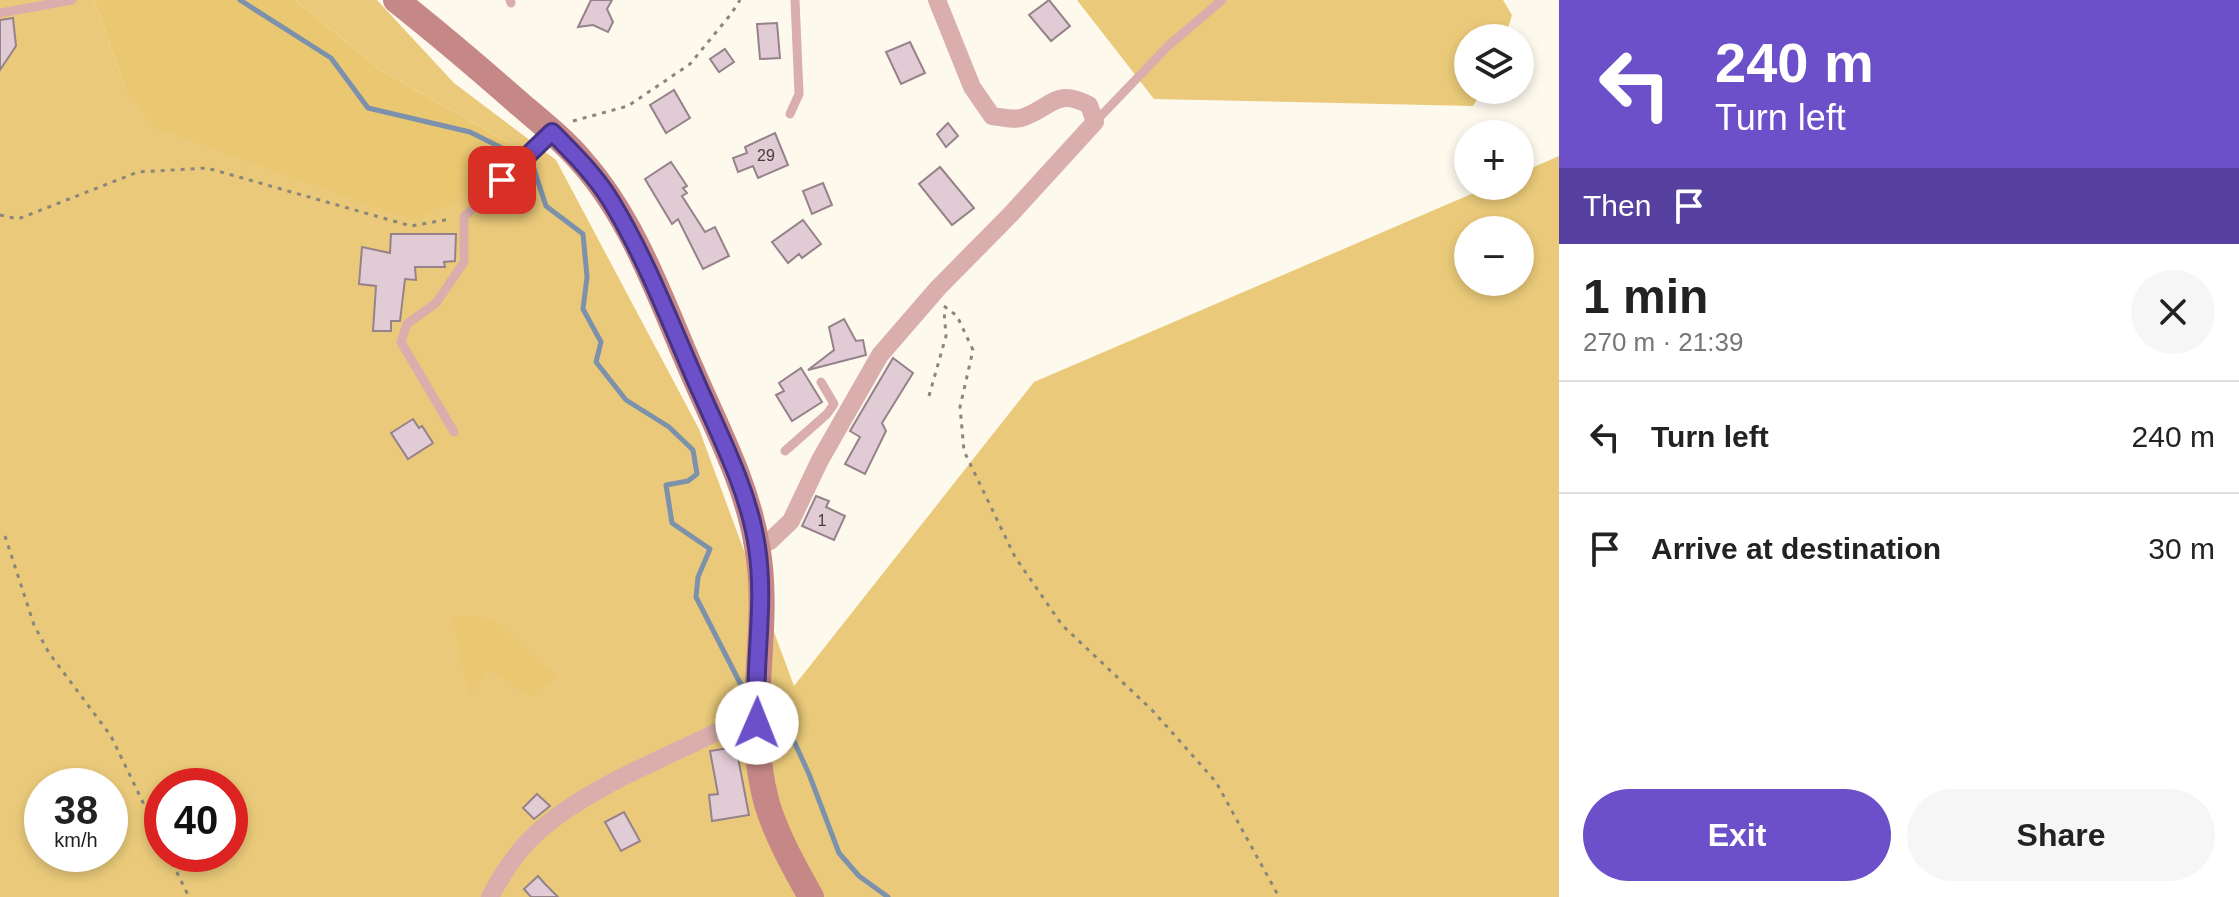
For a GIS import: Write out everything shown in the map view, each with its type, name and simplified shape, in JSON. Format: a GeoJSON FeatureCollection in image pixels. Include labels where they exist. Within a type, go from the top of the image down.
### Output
{"type":"FeatureCollection","features":[{"type":"Feature","properties":{"kind":"street"},"geometry":{"type":"LineString","coordinates":[[396,0],[463,54],[544,140],[583,163],[611,200],[641,255],[745,499],[757,546],[761,601],[757,717],[759,759],[767,805],[790,859],[811,897]]}},
{"type":"Feature","properties":{"kind":"street"},"geometry":{"type":"LineString","coordinates":[[757,546],[770,541],[791,521],[820,460],[880,355],[941,297],[1095,122],[1089,105],[1073,97],[1059,98],[1021,119],[992,116],[972,87],[937,0]]}},
{"type":"Feature","properties":{"kind":"street"},"geometry":{"type":"LineString","coordinates":[[490,897],[504,871],[539,830],[586,796],[719,731],[757,717]]}},
{"type":"Feature","properties":{"kind":"lane"},"geometry":{"type":"LineString","coordinates":[[0,13],[72,0]]}},
{"type":"Feature","properties":{"kind":"lane"},"geometry":{"type":"LineString","coordinates":[[790,114],[799,94],[795,0]]}},
{"type":"Feature","properties":{"kind":"lane"},"geometry":{"type":"LineString","coordinates":[[1095,122],[1169,45],[1222,0]]}},
{"type":"Feature","properties":{"kind":"lane"},"geometry":{"type":"LineString","coordinates":[[454,432],[401,342],[407,324],[436,303],[464,262],[464,217],[544,140]]}},
{"type":"Feature","properties":{"kind":"lane"},"geometry":{"type":"LineString","coordinates":[[785,451],[834,404],[821,382]]}},
{"type":"Feature","properties":{"kind":"path"},"geometry":{"type":"LineString","coordinates":[[544,140],[569,122],[628,106],[690,64],[740,0]]}},
{"type":"Feature","properties":{"kind":"path"},"geometry":{"type":"LineString","coordinates":[[0,215],[18,219],[138,172],[207,168],[411,226],[464,217]]}},
{"type":"Feature","properties":{"kind":"path"},"geometry":{"type":"LineString","coordinates":[[929,396],[946,336],[941,297]]}},
{"type":"Feature","properties":{"kind":"path"},"geometry":{"type":"LineString","coordinates":[[941,297],[957,316],[973,350],[960,407],[964,451],[1015,557],[1062,625],[1153,711],[1216,782],[1279,897]]}},
{"type":"Feature","properties":{"kind":"path"},"geometry":{"type":"LineString","coordinates":[[5,536],[34,625],[49,653],[111,736],[144,805]]}},
{"type":"Feature","properties":{"kind":"path"},"geometry":{"type":"LineString","coordinates":[[177,872],[189,897]]}},
{"type":"Feature","properties":{"kind":"shaded area"},"geometry":{"type":"Polygon","coordinates":[[[0,0],[94,0],[125,87],[518,148],[382,71],[295,0],[377,0],[454,83],[556,160],[699,429],[794,686],[1034,382],[1457,200],[1534,200],[1534,167],[1559,156],[1559,897],[0,897],[0,0]]]}},
{"type":"Feature","properties":{"kind":"shaded area"},"geometry":{"type":"Polygon","coordinates":[[[94,0],[295,0],[382,71],[518,148],[475,193],[411,220],[153,127],[125,87],[94,0]]]}},
{"type":"Feature","properties":{"kind":"shaded area"},"geometry":{"type":"Polygon","coordinates":[[[1077,0],[1503,0],[1512,15],[1509,24],[1454,24],[1454,104],[1473,106],[1154,99],[1077,0]]]}},
{"type":"Feature","properties":{"kind":"shaded area"},"geometry":{"type":"Polygon","coordinates":[[[452,616],[491,618],[557,677],[531,697],[489,669],[469,697],[452,616]]]}},
{"type":"Feature","properties":{"kind":"building"},"geometry":{"type":"Polygon","coordinates":[[[591,0],[612,0],[607,9],[613,22],[608,32],[593,25],[578,27],[591,0]]]}},
{"type":"Feature","properties":{"kind":"building"},"geometry":{"type":"Polygon","coordinates":[[[1049,0],[1070,26],[1051,41],[1029,15],[1049,0]]]}},
{"type":"Feature","properties":{"kind":"building"},"geometry":{"type":"Polygon","coordinates":[[[13,18],[16,46],[0,70],[0,20],[13,18]]]}},
{"type":"Feature","properties":{"kind":"building"},"geometry":{"type":"Polygon","coordinates":[[[777,23],[780,58],[760,59],[757,24],[777,23]]]}},
{"type":"Feature","properties":{"kind":"building"},"geometry":{"type":"Polygon","coordinates":[[[910,42],[925,73],[901,84],[886,52],[910,42]]]}},
{"type":"Feature","properties":{"kind":"building"},"geometry":{"type":"Polygon","coordinates":[[[725,49],[734,62],[719,72],[710,59],[725,49]]]}},
{"type":"Feature","properties":{"kind":"building"},"geometry":{"type":"Polygon","coordinates":[[[674,90],[690,118],[666,133],[650,105],[674,90]]]}},
{"type":"Feature","properties":{"kind":"building"},"geometry":{"type":"Polygon","coordinates":[[[948,123],[958,136],[946,147],[937,134],[948,123]]]}},
{"type":"Feature","properties":{"kind":"building"},"geometry":{"type":"Polygon","coordinates":[[[775,133],[788,165],[758,178],[753,166],[738,172],[733,158],[747,153],[745,147],[775,133]]]}},
{"type":"Feature","properties":{"kind":"building"},"geometry":{"type":"Polygon","coordinates":[[[671,162],[687,186],[683,188],[687,193],[682,196],[705,232],[715,227],[729,256],[703,269],[678,219],[672,224],[645,179],[671,162]]]}},
{"type":"Feature","properties":{"kind":"building"},"geometry":{"type":"Polygon","coordinates":[[[940,167],[974,208],[952,225],[919,184],[940,167]]]}},
{"type":"Feature","properties":{"kind":"building"},"geometry":{"type":"Polygon","coordinates":[[[823,183],[832,205],[812,214],[803,191],[823,183]]]}},
{"type":"Feature","properties":{"kind":"building"},"geometry":{"type":"Polygon","coordinates":[[[803,220],[821,244],[802,258],[799,254],[788,263],[772,242],[803,220]]]}},
{"type":"Feature","properties":{"kind":"building"},"geometry":{"type":"Polygon","coordinates":[[[391,234],[456,234],[455,261],[444,262],[445,267],[415,267],[416,280],[405,279],[400,321],[391,321],[391,331],[373,331],[376,286],[359,284],[362,247],[390,253],[391,234]]]}},
{"type":"Feature","properties":{"kind":"building"},"geometry":{"type":"Polygon","coordinates":[[[844,319],[856,341],[863,340],[866,355],[808,370],[834,350],[829,327],[844,319]]]}},
{"type":"Feature","properties":{"kind":"building"},"geometry":{"type":"Polygon","coordinates":[[[893,358],[913,373],[882,423],[886,431],[865,474],[845,464],[860,437],[850,431],[893,358]]]}},
{"type":"Feature","properties":{"kind":"building"},"geometry":{"type":"Polygon","coordinates":[[[801,368],[822,402],[792,421],[776,395],[784,391],[779,383],[801,368]]]}},
{"type":"Feature","properties":{"kind":"building"},"geometry":{"type":"Polygon","coordinates":[[[413,419],[419,428],[422,426],[433,443],[408,459],[391,433],[413,419]]]}},
{"type":"Feature","properties":{"kind":"building"},"geometry":{"type":"Polygon","coordinates":[[[816,496],[829,501],[826,507],[845,516],[834,540],[802,526],[816,496]]]}},
{"type":"Feature","properties":{"kind":"building"},"geometry":{"type":"Polygon","coordinates":[[[736,747],[749,815],[712,821],[709,795],[718,794],[710,751],[736,747]]]}},
{"type":"Feature","properties":{"kind":"building"},"geometry":{"type":"Polygon","coordinates":[[[537,794],[550,806],[534,819],[523,808],[537,794]]]}},
{"type":"Feature","properties":{"kind":"building"},"geometry":{"type":"Polygon","coordinates":[[[624,812],[640,841],[621,851],[605,822],[624,812]]]}},
{"type":"Feature","properties":{"kind":"building"},"geometry":{"type":"Polygon","coordinates":[[[538,876],[558,897],[531,897],[524,889],[538,876]]]}},
{"type":"Feature","properties":{"kind":"waterway"},"geometry":{"type":"LineString","coordinates":[[240,0],[331,58],[368,108],[470,132],[532,163],[546,206],[583,234],[587,277],[583,309],[601,342],[596,362],[626,400],[669,427],[693,450],[697,474],[688,481],[666,485],[672,523],[710,549],[698,577],[696,597],[740,683],[750,690]]}},
{"type":"Feature","properties":{"kind":"waterway"},"geometry":{"type":"LineString","coordinates":[[767,703],[781,713],[809,774],[839,853],[859,876],[888,897]]}},
{"type":"Feature","properties":{"kind":"route"},"geometry":{"type":"LineString","coordinates":[[502,180],[552,132],[583,163],[611,200],[641,255],[728,455],[745,499],[757,546],[761,601],[757,723]]}}]}
